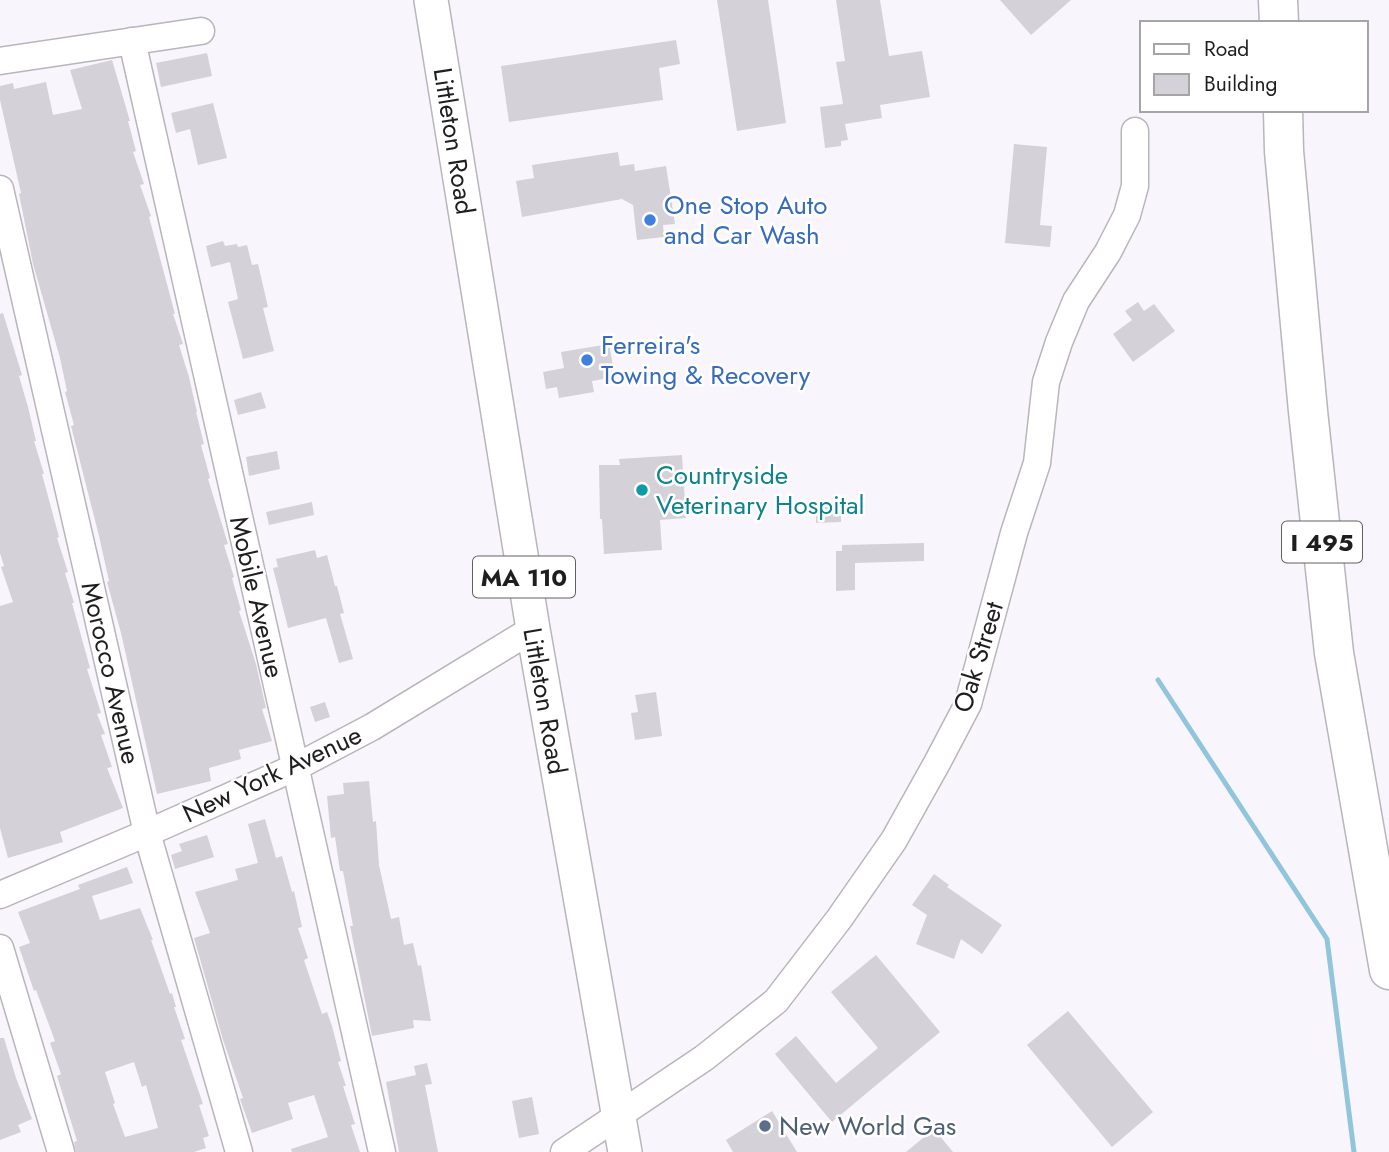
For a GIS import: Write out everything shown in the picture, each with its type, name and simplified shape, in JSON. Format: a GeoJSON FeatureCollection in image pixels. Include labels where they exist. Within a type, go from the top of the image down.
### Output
{"type":"FeatureCollection","features":[{"type":"Feature","properties":{"kind":"highway"},"geometry":{"type":"LineString","coordinates":[[1278,0],[1279,21]]}},
{"type":"Feature","properties":{"kind":"highway","name":"I 495"},"geometry":{"type":"LineString","coordinates":[[1283,112],[1284,151],[1308,411],[1334,653],[1389,970]]}},
{"type":"Feature","properties":{"kind":"main road","name":"Littleton Road"},"geometry":{"type":"LineString","coordinates":[[431,0],[533,629],[625,1152]]}},
{"type":"Feature","properties":{"kind":"street"},"geometry":{"type":"LineString","coordinates":[[0,61],[201,31]]}},
{"type":"Feature","properties":{"kind":"street","name":"Mobile Avenue"},"geometry":{"type":"LineString","coordinates":[[131,41],[382,1152]]}},
{"type":"Feature","properties":{"kind":"street","name":"Oak Street"},"geometry":{"type":"LineString","coordinates":[[565,1152],[704,1058],[776,1000],[839,919],[894,840],[968,704],[1014,533],[1037,463],[1046,382],[1059,342],[1076,301],[1108,252],[1127,215],[1135,186],[1135,131]]}},
{"type":"Feature","properties":{"kind":"street","name":"Morocco Avenue"},"geometry":{"type":"LineString","coordinates":[[0,189],[147,833],[239,1152]]}},
{"type":"Feature","properties":{"kind":"street","name":"New York Avenue"},"geometry":{"type":"LineString","coordinates":[[0,895],[296,767],[373,727],[533,629]]}},
{"type":"Feature","properties":{"kind":"street"},"geometry":{"type":"LineString","coordinates":[[0,948],[61,1152]]}},
{"type":"Feature","properties":{"kind":"building"},"geometry":{"type":"Polygon","coordinates":[[[717,0],[768,0],[786,123],[737,131],[717,0]]]}},
{"type":"Feature","properties":{"kind":"building"},"geometry":{"type":"Polygon","coordinates":[[[836,0],[880,0],[889,56],[922,51],[930,97],[880,105],[882,118],[845,124],[848,140],[841,141],[841,146],[825,148],[820,107],[843,104],[836,62],[845,61],[836,0]]]}},
{"type":"Feature","properties":{"kind":"building"},"geometry":{"type":"Polygon","coordinates":[[[1000,0],[1071,0],[1031,35],[1000,0]]]}},
{"type":"Feature","properties":{"kind":"building"},"geometry":{"type":"Polygon","coordinates":[[[676,40],[680,64],[659,68],[663,100],[509,122],[501,66],[676,40]]]}},
{"type":"Feature","properties":{"kind":"building"},"geometry":{"type":"Polygon","coordinates":[[[207,53],[212,76],[161,87],[156,63],[207,53]]]}},
{"type":"Feature","properties":{"kind":"building"},"geometry":{"type":"Polygon","coordinates":[[[112,60],[130,121],[136,151],[133,152],[144,184],[140,185],[151,216],[149,217],[173,314],[183,344],[179,345],[204,444],[201,445],[210,478],[208,479],[228,544],[224,545],[234,577],[232,578],[241,610],[239,611],[256,664],[266,708],[262,709],[272,741],[239,750],[241,759],[209,768],[211,781],[157,794],[107,582],[109,581],[99,536],[71,426],[74,425],[60,358],[33,264],[19,194],[21,193],[0,100],[0,86],[13,83],[14,89],[46,82],[53,115],[82,109],[70,70],[112,60]]]}},
{"type":"Feature","properties":{"kind":"building"},"geometry":{"type":"Polygon","coordinates":[[[213,103],[227,158],[198,165],[190,129],[176,133],[171,113],[213,103]]]}},
{"type":"Feature","properties":{"kind":"building"},"geometry":{"type":"Polygon","coordinates":[[[1014,144],[1047,147],[1040,225],[1052,226],[1050,247],[1005,243],[1014,144]]]}},
{"type":"Feature","properties":{"kind":"building"},"geometry":{"type":"Polygon","coordinates":[[[618,152],[620,166],[634,164],[635,171],[666,166],[675,224],[663,225],[664,237],[637,240],[633,205],[622,199],[522,217],[516,181],[534,178],[532,165],[618,152]]]}},
{"type":"Feature","properties":{"kind":"building"},"geometry":{"type":"Polygon","coordinates":[[[223,241],[225,246],[247,245],[252,265],[258,264],[268,307],[263,308],[274,351],[243,359],[228,302],[238,299],[230,262],[211,267],[206,246],[223,241]]]}},
{"type":"Feature","properties":{"kind":"building"},"geometry":{"type":"Polygon","coordinates":[[[1138,302],[1144,311],[1154,304],[1175,331],[1133,362],[1113,334],[1132,320],[1125,311],[1138,302]]]}},
{"type":"Feature","properties":{"kind":"building"},"geometry":{"type":"Polygon","coordinates":[[[3,313],[22,375],[19,376],[34,441],[90,668],[87,669],[101,713],[97,714],[105,734],[101,735],[112,767],[107,768],[123,808],[60,832],[63,842],[8,858],[0,828],[0,606],[13,602],[1,567],[4,566],[0,553],[0,314],[3,313]]]}},
{"type":"Feature","properties":{"kind":"building","name":"Ferreira's Towing & Recovery"},"geometry":{"type":"Polygon","coordinates":[[[609,344],[615,377],[592,381],[594,392],[559,398],[557,387],[546,389],[543,372],[564,368],[561,352],[609,344]]]}},
{"type":"Feature","properties":{"kind":"building"},"geometry":{"type":"Polygon","coordinates":[[[261,392],[266,408],[238,415],[234,400],[261,392]]]}},
{"type":"Feature","properties":{"kind":"building"},"geometry":{"type":"Polygon","coordinates":[[[277,451],[280,469],[249,476],[246,457],[277,451]]]}},
{"type":"Feature","properties":{"kind":"building","name":"Countryside Veterinary Hospital"},"geometry":{"type":"Polygon","coordinates":[[[682,455],[686,518],[660,520],[662,550],[604,554],[599,465],[620,465],[619,459],[682,455]]]}},
{"type":"Feature","properties":{"kind":"building"},"geometry":{"type":"Polygon","coordinates":[[[312,502],[314,515],[269,525],[266,512],[312,502]]]}},
{"type":"Feature","properties":{"kind":"building"},"geometry":{"type":"Polygon","coordinates":[[[816,507],[841,507],[841,522],[816,523],[816,507]]]}},
{"type":"Feature","properties":{"kind":"building"},"geometry":{"type":"Polygon","coordinates":[[[924,543],[924,561],[855,563],[855,590],[836,591],[836,551],[842,551],[842,545],[924,543]]]}},
{"type":"Feature","properties":{"kind":"building"},"geometry":{"type":"Polygon","coordinates":[[[315,550],[317,558],[327,555],[344,613],[340,614],[353,659],[339,663],[326,618],[288,628],[273,568],[278,567],[276,559],[315,550]]]}},
{"type":"Feature","properties":{"kind":"building"},"geometry":{"type":"Polygon","coordinates":[[[656,692],[662,736],[635,740],[631,713],[638,712],[635,695],[656,692]]]}},
{"type":"Feature","properties":{"kind":"building"},"geometry":{"type":"Polygon","coordinates":[[[325,702],[330,717],[315,722],[310,707],[325,702]]]}},
{"type":"Feature","properties":{"kind":"building"},"geometry":{"type":"Polygon","coordinates":[[[369,781],[373,822],[376,821],[379,865],[391,919],[399,917],[404,945],[413,943],[418,966],[421,965],[431,1021],[413,1020],[414,1028],[372,1036],[350,926],[353,926],[343,871],[340,871],[335,837],[331,838],[327,796],[344,794],[343,783],[369,781]]]}},
{"type":"Feature","properties":{"kind":"building"},"geometry":{"type":"Polygon","coordinates":[[[265,819],[276,858],[282,856],[292,892],[294,891],[302,927],[298,928],[308,958],[304,960],[322,1014],[327,1012],[332,1026],[341,1061],[338,1062],[346,1086],[343,1086],[355,1124],[351,1125],[360,1152],[292,1152],[291,1149],[328,1137],[314,1095],[288,1103],[293,1119],[252,1133],[223,1040],[194,938],[210,933],[195,892],[238,880],[235,869],[258,863],[248,824],[265,819]]]}},
{"type":"Feature","properties":{"kind":"building"},"geometry":{"type":"Polygon","coordinates":[[[207,835],[214,857],[175,869],[171,855],[182,851],[179,844],[207,835]]]}},
{"type":"Feature","properties":{"kind":"building"},"geometry":{"type":"Polygon","coordinates":[[[127,867],[133,883],[92,896],[100,920],[140,908],[170,994],[172,993],[185,1039],[181,1040],[203,1104],[199,1105],[209,1136],[203,1138],[206,1148],[194,1152],[76,1152],[74,1142],[77,1141],[57,1076],[61,1074],[50,1043],[55,1041],[19,947],[30,943],[18,912],[80,889],[78,885],[127,867]],[[134,1062],[105,1072],[125,1137],[158,1128],[146,1085],[142,1087],[134,1062]]]}},
{"type":"Feature","properties":{"kind":"building"},"geometry":{"type":"Polygon","coordinates":[[[934,874],[949,885],[947,887],[1002,925],[982,954],[961,939],[954,959],[916,944],[927,915],[912,905],[934,874]]]}},
{"type":"Feature","properties":{"kind":"building"},"geometry":{"type":"Polygon","coordinates":[[[876,955],[940,1032],[832,1122],[775,1054],[796,1036],[836,1083],[878,1048],[831,992],[876,955]]]}},
{"type":"Feature","properties":{"kind":"building"},"geometry":{"type":"Polygon","coordinates":[[[1068,1011],[1153,1112],[1112,1147],[1027,1045],[1068,1011]]]}},
{"type":"Feature","properties":{"kind":"building"},"geometry":{"type":"Polygon","coordinates":[[[0,1038],[4,1038],[32,1119],[18,1125],[21,1132],[0,1140],[0,1038]]]}},
{"type":"Feature","properties":{"kind":"building"},"geometry":{"type":"Polygon","coordinates":[[[427,1063],[432,1084],[425,1085],[438,1152],[399,1152],[386,1082],[416,1075],[414,1066],[427,1063]]]}},
{"type":"Feature","properties":{"kind":"building"},"geometry":{"type":"Polygon","coordinates":[[[532,1097],[539,1134],[519,1138],[512,1101],[532,1097]]]}},
{"type":"Feature","properties":{"kind":"building","name":"New World Gas"},"geometry":{"type":"Polygon","coordinates":[[[772,1111],[797,1152],[733,1152],[726,1140],[772,1111]]]}},
{"type":"Feature","properties":{"kind":"building"},"geometry":{"type":"Polygon","coordinates":[[[934,1129],[953,1152],[906,1152],[934,1129]]]}},
{"type":"Feature","properties":{"kind":"waterway"},"geometry":{"type":"LineString","coordinates":[[1158,680],[1327,939],[1354,1152]]}},
{"type":"Feature","properties":{"kind":"place","name":"One Stop Auto and Car Wash"},"geometry":{"type":"Point","coordinates":[650,220]}},
{"type":"Feature","properties":{"kind":"place","name":"Ferreira's Towing & Recovery"},"geometry":{"type":"Point","coordinates":[587,360]}},
{"type":"Feature","properties":{"kind":"place","name":"Countryside Veterinary Hospital"},"geometry":{"type":"Point","coordinates":[642,490]}},
{"type":"Feature","properties":{"kind":"place","name":"New World Gas"},"geometry":{"type":"Point","coordinates":[765,1126]}}]}
